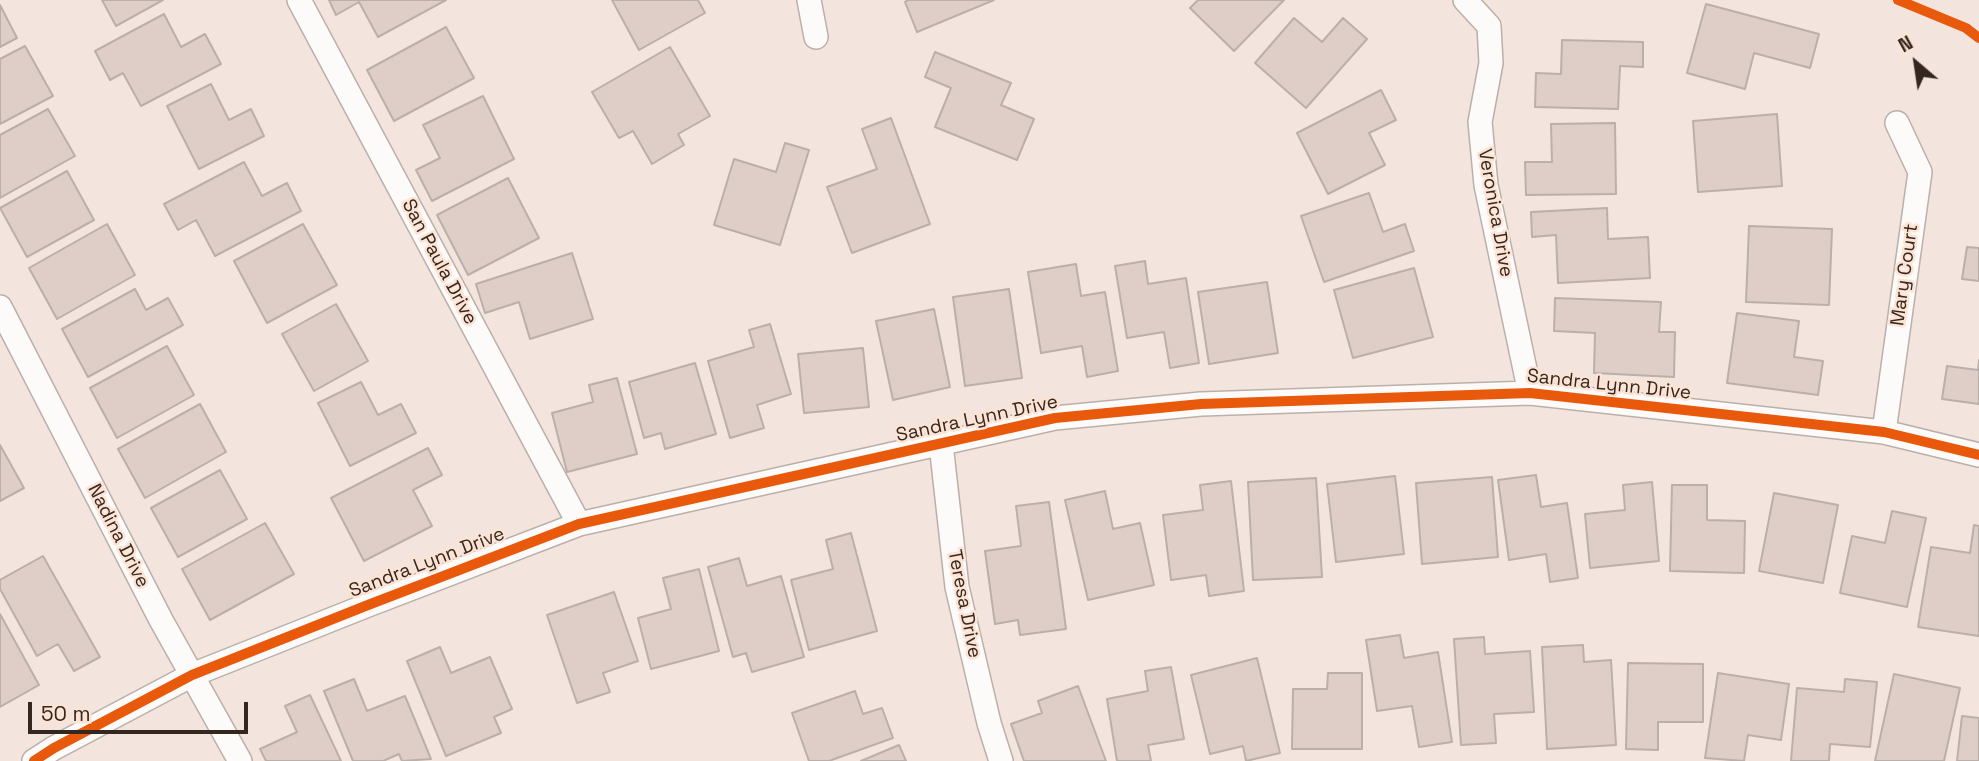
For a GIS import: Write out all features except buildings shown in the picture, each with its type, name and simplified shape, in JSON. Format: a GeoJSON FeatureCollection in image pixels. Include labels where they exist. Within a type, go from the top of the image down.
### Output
{"type":"FeatureCollection","features":[{"type":"Feature","properties":{"kind":"street","name":"San Paula Drive"},"geometry":{"type":"LineString","coordinates":[[299,0],[579,524]]}},
{"type":"Feature","properties":{"kind":"street"},"geometry":{"type":"LineString","coordinates":[[809,0],[816,37]]}},
{"type":"Feature","properties":{"kind":"street","name":"Veronica Drive"},"geometry":{"type":"LineString","coordinates":[[1465,0],[1489,26],[1490,63],[1480,122],[1486,185],[1530,393]]}},
{"type":"Feature","properties":{"kind":"street","name":"Mary Court"},"geometry":{"type":"LineString","coordinates":[[1884,432],[1920,172],[1897,122]]}},
{"type":"Feature","properties":{"kind":"street","name":"Nadina Drive"},"geometry":{"type":"LineString","coordinates":[[0,307],[6,336],[240,761]]}},
{"type":"Feature","properties":{"kind":"street","name":"Sandra Lynn Drive"},"geometry":{"type":"LineString","coordinates":[[34,761],[192,675],[368,604],[579,524],[1055,418],[1201,404],[1530,393],[1884,432],[1979,454]]}},
{"type":"Feature","properties":{"kind":"street","name":"Teresa Drive"},"geometry":{"type":"LineString","coordinates":[[941,444],[957,587],[989,723],[1001,761]]}},
{"type":"Feature","properties":{"kind":"cycle path"},"geometry":{"type":"LineString","coordinates":[[1898,0],[1966,28],[1979,38]]}},
{"type":"Feature","properties":{"kind":"cycle path"},"geometry":{"type":"LineString","coordinates":[[34,761],[192,675],[579,524],[1055,418],[1201,404],[1530,393],[1884,432],[1979,455]]}}]}
